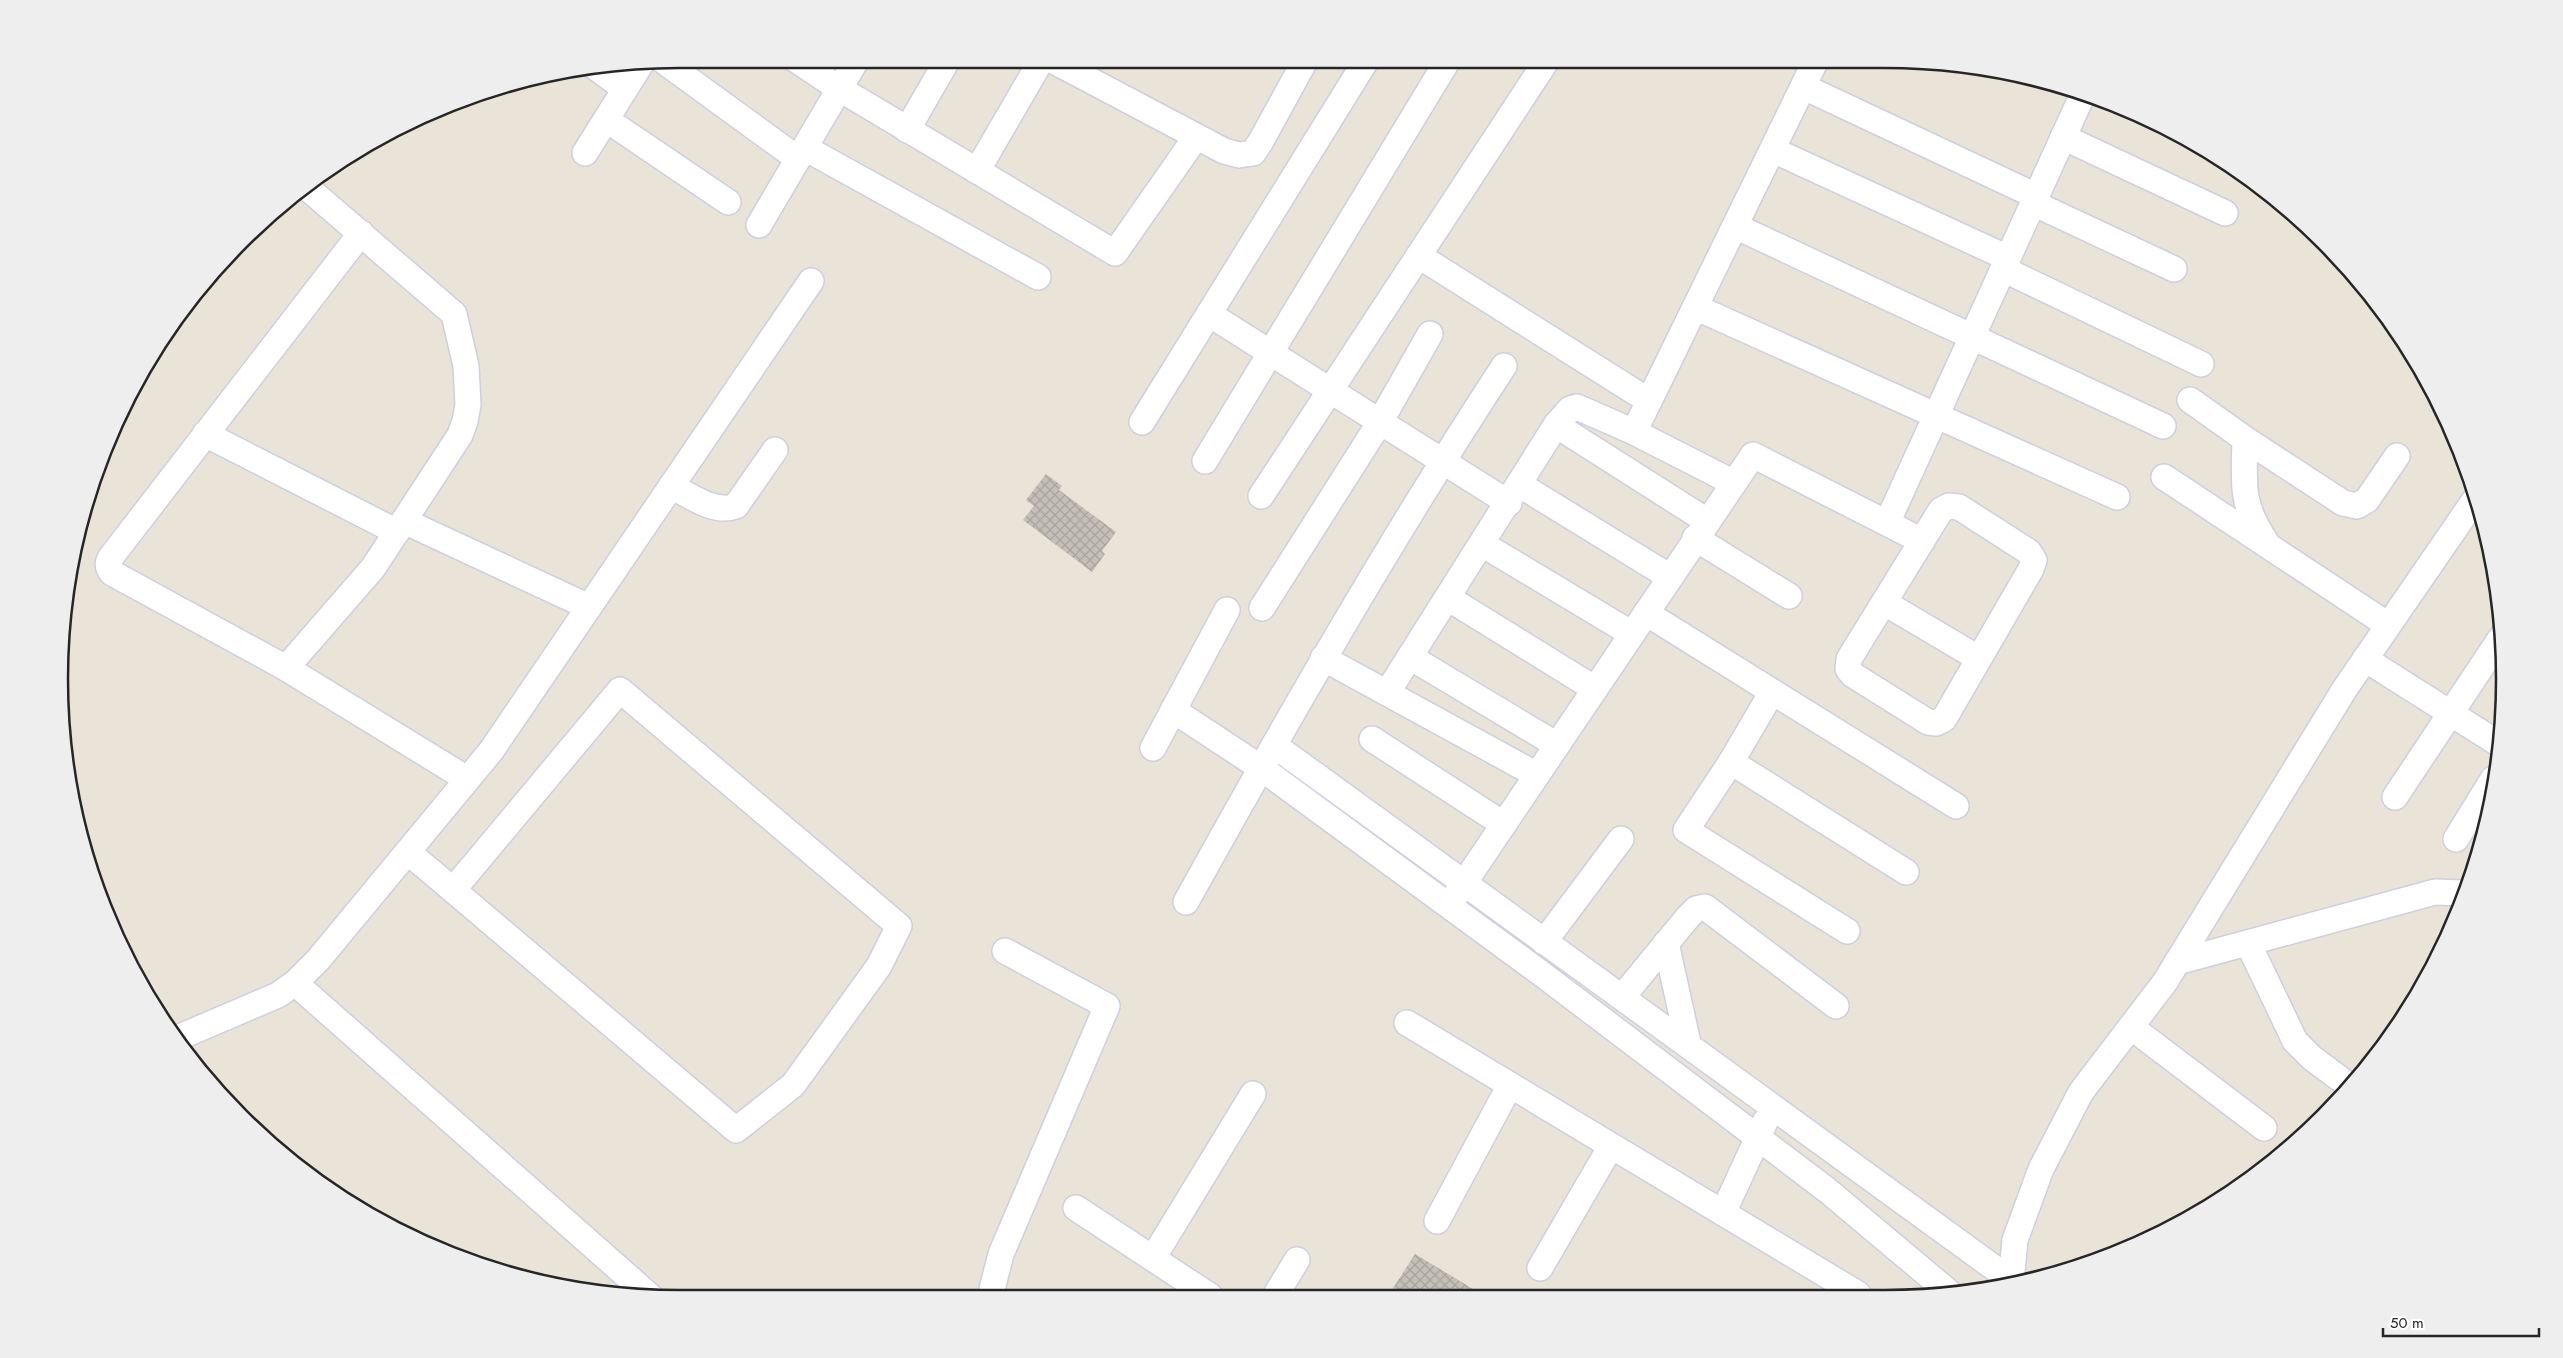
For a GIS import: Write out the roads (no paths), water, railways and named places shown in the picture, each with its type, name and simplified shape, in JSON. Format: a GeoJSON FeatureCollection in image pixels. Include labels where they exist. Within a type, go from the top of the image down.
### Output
{"type":"FeatureCollection","features":[{"type":"Feature","properties":{"kind":"street"},"geometry":{"type":"LineString","coordinates":[[674,68],[802,153],[1038,276]]}},
{"type":"Feature","properties":{"kind":"street"},"geometry":{"type":"LineString","coordinates":[[808,68],[907,130],[1115,253],[1196,137]]}},
{"type":"Feature","properties":{"kind":"street"},"geometry":{"type":"LineString","coordinates":[[759,225],[852,68]]}},
{"type":"Feature","properties":{"kind":"street"},"geometry":{"type":"LineString","coordinates":[[907,130],[943,68]]}},
{"type":"Feature","properties":{"kind":"street"},"geometry":{"type":"LineString","coordinates":[[977,171],[1037,68]]}},
{"type":"Feature","properties":{"kind":"street"},"geometry":{"type":"LineString","coordinates":[[1067,68],[1196,137],[1239,156],[1253,153],[1301,68]]}},
{"type":"Feature","properties":{"kind":"street"},"geometry":{"type":"LineString","coordinates":[[1142,422],[1361,68]]}},
{"type":"Feature","properties":{"kind":"street"},"geometry":{"type":"LineString","coordinates":[[1205,460],[1443,68]]}},
{"type":"Feature","properties":{"kind":"street"},"geometry":{"type":"LineString","coordinates":[[1261,496],[1542,68]]}},
{"type":"Feature","properties":{"kind":"street"},"geometry":{"type":"LineString","coordinates":[[1634,432],[1812,68]]}},
{"type":"Feature","properties":{"kind":"street"},"geometry":{"type":"LineString","coordinates":[[586,153],[638,69]]}},
{"type":"Feature","properties":{"kind":"street"},"geometry":{"type":"LineString","coordinates":[[603,73],[626,89]]}},
{"type":"Feature","properties":{"kind":"street"},"geometry":{"type":"LineString","coordinates":[[1804,87],[2174,269]]}},
{"type":"Feature","properties":{"kind":"street"},"geometry":{"type":"LineString","coordinates":[[1887,523],[2080,100]]}},
{"type":"Feature","properties":{"kind":"street"},"geometry":{"type":"LineString","coordinates":[[606,120],[728,202]]}},
{"type":"Feature","properties":{"kind":"street"},"geometry":{"type":"LineString","coordinates":[[2063,137],[2225,213]]}},
{"type":"Feature","properties":{"kind":"street"},"geometry":{"type":"LineString","coordinates":[[1773,150],[2005,263],[2201,364]]}},
{"type":"Feature","properties":{"kind":"street"},"geometry":{"type":"LineString","coordinates":[[286,668],[361,583],[401,526],[460,435],[468,405],[466,366],[454,314],[311,191]]}},
{"type":"Feature","properties":{"kind":"street"},"geometry":{"type":"LineString","coordinates":[[1735,226],[2163,426]]}},
{"type":"Feature","properties":{"kind":"street"},"geometry":{"type":"LineString","coordinates":[[361,233],[111,557],[108,562],[109,569],[112,573],[286,668],[467,779]]}},
{"type":"Feature","properties":{"kind":"street"},"geometry":{"type":"LineString","coordinates":[[1419,256],[1649,401]]}},
{"type":"Feature","properties":{"kind":"street"},"geometry":{"type":"LineString","coordinates":[[183,1036],[278,995],[295,983],[318,960],[408,852],[490,751],[811,281]]}},
{"type":"Feature","properties":{"kind":"street"},"geometry":{"type":"LineString","coordinates":[[1694,307],[2117,497]]}},
{"type":"Feature","properties":{"kind":"street"},"geometry":{"type":"LineString","coordinates":[[1209,314],[1442,461],[1514,494],[1670,577]]}},
{"type":"Feature","properties":{"kind":"street"},"geometry":{"type":"LineString","coordinates":[[1262,608],[1380,422],[1430,334]]}},
{"type":"Feature","properties":{"kind":"street"},"geometry":{"type":"LineString","coordinates":[[1186,902],[1324,658],[1442,461],[1504,366]]}},
{"type":"Feature","properties":{"kind":"street"},"geometry":{"type":"LineString","coordinates":[[2190,400],[2245,439],[2343,503],[2357,506],[2367,500],[2397,456]]}},
{"type":"Feature","properties":{"kind":"street"},"geometry":{"type":"LineString","coordinates":[[1387,693],[1556,425],[1570,409],[1577,408],[1634,432],[1734,483]]}},
{"type":"Feature","properties":{"kind":"street"},"geometry":{"type":"LineString","coordinates":[[1556,425],[1701,529],[1788,596]]}},
{"type":"Feature","properties":{"kind":"street"},"geometry":{"type":"LineString","coordinates":[[205,434],[401,526],[588,607]]}},
{"type":"Feature","properties":{"kind":"street"},"geometry":{"type":"LineString","coordinates":[[2245,439],[2244,493],[2252,520],[2269,546]]}},
{"type":"Feature","properties":{"kind":"street"},"geometry":{"type":"LineString","coordinates":[[671,486],[716,508],[728,509],[736,506],[774,450]]}},
{"type":"Feature","properties":{"kind":"street"},"geometry":{"type":"LineString","coordinates":[[1449,905],[1701,529],[1753,455],[1922,541]]}},
{"type":"Feature","properties":{"kind":"street"},"geometry":{"type":"LineString","coordinates":[[2164,477],[2388,625]]}},
{"type":"Feature","properties":{"kind":"street"},"geometry":{"type":"LineString","coordinates":[[2011,1277],[2015,1240],[2041,1169],[2081,1092],[2165,982],[2365,659],[2470,505]]}},
{"type":"Feature","properties":{"kind":"street"},"geometry":{"type":"LineString","coordinates":[[1949,506],[1959,507],[2028,552],[2034,560],[2031,569],[1944,719],[1936,723],[1928,722],[1853,676],[1848,669],[1850,659],[1922,541],[1941,510],[1949,506]]}},
{"type":"Feature","properties":{"kind":"street"},"geometry":{"type":"LineString","coordinates":[[1482,544],[1632,634]]}},
{"type":"Feature","properties":{"kind":"street"},"geometry":{"type":"LineString","coordinates":[[1448,598],[1595,689]]}},
{"type":"Feature","properties":{"kind":"street"},"geometry":{"type":"LineString","coordinates":[[1885,604],[1978,658]]}},
{"type":"Feature","properties":{"kind":"street"},"geometry":{"type":"LineString","coordinates":[[1153,748],[1227,610]]}},
{"type":"Feature","properties":{"kind":"street"},"geometry":{"type":"LineString","coordinates":[[1646,613],[1956,806]]}},
{"type":"Feature","properties":{"kind":"street"},"geometry":{"type":"LineString","coordinates":[[2395,797],[2494,648]]}},
{"type":"Feature","properties":{"kind":"street"},"geometry":{"type":"LineString","coordinates":[[1324,658],[1537,775]]}},
{"type":"Feature","properties":{"kind":"street"},"geometry":{"type":"LineString","coordinates":[[1410,658],[1557,745]]}},
{"type":"Feature","properties":{"kind":"street"},"geometry":{"type":"LineString","coordinates":[[2365,659],[2452,714],[2492,736]]}},
{"type":"Feature","properties":{"kind":"street"},"geometry":{"type":"LineString","coordinates":[[408,852],[736,1130],[793,1085],[879,966],[900,926],[620,690],[453,890]]}},
{"type":"Feature","properties":{"kind":"street"},"geometry":{"type":"LineString","coordinates":[[1772,692],[1731,762],[1686,830],[1847,931]]}},
{"type":"Feature","properties":{"kind":"street"},"geometry":{"type":"LineString","coordinates":[[1173,710],[1261,768],[1449,905],[1827,1190],[1943,1287]]}},
{"type":"Feature","properties":{"kind":"street"},"geometry":{"type":"LineString","coordinates":[[1372,739],[1503,824]]}},
{"type":"Feature","properties":{"kind":"street"},"geometry":{"type":"LineString","coordinates":[[1274,745],[1465,882],[1544,942],[1623,996],[2007,1278]]}},
{"type":"Feature","properties":{"kind":"street"},"geometry":{"type":"LineString","coordinates":[[1731,762],[1906,872]]}},
{"type":"Feature","properties":{"kind":"street"},"geometry":{"type":"LineString","coordinates":[[2456,839],[2485,792]]}},
{"type":"Feature","properties":{"kind":"street"},"geometry":{"type":"LineString","coordinates":[[1544,942],[1621,839]]}},
{"type":"Feature","properties":{"kind":"street"},"geometry":{"type":"LineString","coordinates":[[2177,962],[2435,892],[2457,893]]}},
{"type":"Feature","properties":{"kind":"street"},"geometry":{"type":"LineString","coordinates":[[1623,996],[1696,909],[1705,907],[1836,1006]]}},
{"type":"Feature","properties":{"kind":"street"},"geometry":{"type":"LineString","coordinates":[[1666,943],[1688,1044]]}},
{"type":"Feature","properties":{"kind":"street"},"geometry":{"type":"LineString","coordinates":[[2248,943],[2295,1041],[2312,1058],[2344,1082]]}},
{"type":"Feature","properties":{"kind":"street"},"geometry":{"type":"LineString","coordinates":[[992,1290],[1002,1254],[1107,1006],[1006,951]]}},
{"type":"Feature","properties":{"kind":"street"},"geometry":{"type":"LineString","coordinates":[[295,983],[642,1289]]}},
{"type":"Feature","properties":{"kind":"street"},"geometry":{"type":"LineString","coordinates":[[1407,1023],[1851,1290]]}},
{"type":"Feature","properties":{"kind":"street"},"geometry":{"type":"LineString","coordinates":[[2131,1027],[2264,1128]]}},
{"type":"Feature","properties":{"kind":"street"},"geometry":{"type":"LineString","coordinates":[[1437,1221],[1510,1085]]}},
{"type":"Feature","properties":{"kind":"street"},"geometry":{"type":"LineString","coordinates":[[1153,1258],[1253,1094]]}},
{"type":"Feature","properties":{"kind":"street"},"geometry":{"type":"LineString","coordinates":[[1723,1213],[1773,1106]]}},
{"type":"Feature","properties":{"kind":"street"},"geometry":{"type":"LineString","coordinates":[[1540,1268],[1611,1146]]}},
{"type":"Feature","properties":{"kind":"street"},"geometry":{"type":"LineString","coordinates":[[1076,1208],[1201,1290]]}},
{"type":"Feature","properties":{"kind":"street"},"geometry":{"type":"LineString","coordinates":[[1279,1290],[1297,1260]]}}]}
